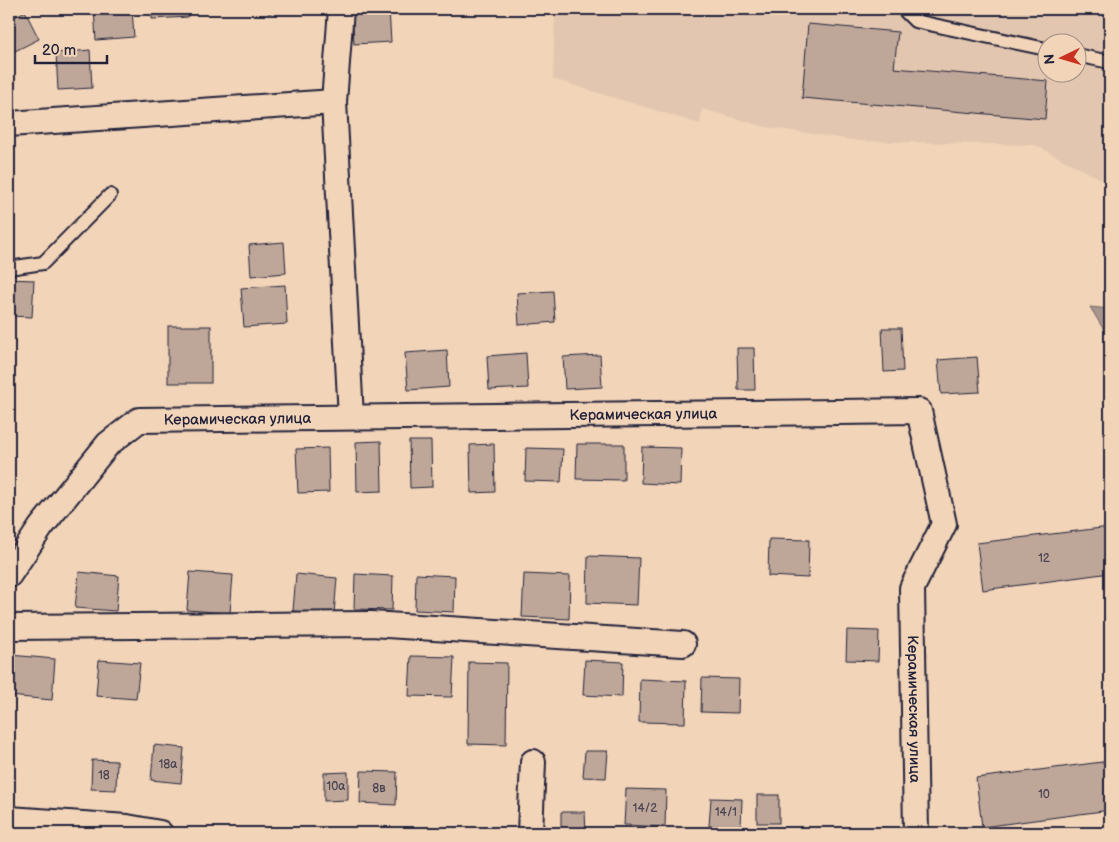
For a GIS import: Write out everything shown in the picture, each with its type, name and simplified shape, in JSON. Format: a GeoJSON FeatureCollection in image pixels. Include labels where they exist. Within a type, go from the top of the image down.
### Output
{"type":"FeatureCollection","features":[{"type":"Feature","properties":{"kind":"street"},"geometry":{"type":"LineString","coordinates":[[341,9],[334,102],[351,417]]}},
{"type":"Feature","properties":{"kind":"street"},"geometry":{"type":"LineString","coordinates":[[9,124],[334,102]]}},
{"type":"Feature","properties":{"kind":"street","name":"Керамическая улица"},"geometry":{"type":"LineString","coordinates":[[9,575],[41,527],[108,444],[139,420],[919,411],[944,524],[912,588],[916,833]]}},
{"type":"Feature","properties":{"kind":"street"},"geometry":{"type":"LineString","coordinates":[[9,627],[371,624],[683,644]]}},
{"type":"Feature","properties":{"kind":"street"},"geometry":{"type":"LineString","coordinates":[[530,833],[533,762]]}},
{"type":"Feature","properties":{"kind":"street"},"geometry":{"type":"LineString","coordinates":[[9,820],[127,827],[160,833]]}},
{"type":"Feature","properties":{"kind":"lane"},"geometry":{"type":"LineString","coordinates":[[903,9],[915,21],[1036,47]]}},
{"type":"Feature","properties":{"kind":"lane"},"geometry":{"type":"LineString","coordinates":[[1086,57],[1110,62]]}},
{"type":"Feature","properties":{"kind":"lane"},"geometry":{"type":"LineString","coordinates":[[9,268],[43,263],[110,195]]}},
{"type":"Feature","properties":{"kind":"shaded area"},"geometry":{"type":"Polygon","coordinates":[[[555,9],[1110,9],[1110,184],[1035,145],[859,141],[766,127],[702,109],[700,124],[553,79],[555,9]]]}},
{"type":"Feature","properties":{"kind":"shaded area"},"geometry":{"type":"Polygon","coordinates":[[[1090,307],[1110,309],[1110,340],[1090,307]]]}},
{"type":"Feature","properties":{"kind":"building"},"geometry":{"type":"Polygon","coordinates":[[[94,9],[132,9],[134,37],[96,40],[94,9]]]}},
{"type":"Feature","properties":{"kind":"building"},"geometry":{"type":"Polygon","coordinates":[[[152,9],[188,9],[188,17],[152,19],[152,9]]]}},
{"type":"Feature","properties":{"kind":"building"},"geometry":{"type":"Polygon","coordinates":[[[268,9],[308,9],[309,10],[268,13],[268,9]]]}},
{"type":"Feature","properties":{"kind":"building"},"geometry":{"type":"Polygon","coordinates":[[[352,9],[389,9],[391,42],[354,44],[352,9]]]}},
{"type":"Feature","properties":{"kind":"building"},"geometry":{"type":"Polygon","coordinates":[[[25,11],[39,39],[9,54],[9,20],[25,11]]]}},
{"type":"Feature","properties":{"kind":"building"},"geometry":{"type":"Polygon","coordinates":[[[808,24],[898,32],[894,68],[1048,82],[1045,119],[802,98],[808,24]]]}},
{"type":"Feature","properties":{"kind":"building"},"geometry":{"type":"Polygon","coordinates":[[[90,50],[92,88],[58,90],[56,53],[90,50]]]}},
{"type":"Feature","properties":{"kind":"building"},"geometry":{"type":"Polygon","coordinates":[[[284,242],[286,273],[251,276],[249,245],[284,242]]]}},
{"type":"Feature","properties":{"kind":"building"},"geometry":{"type":"Polygon","coordinates":[[[9,279],[34,280],[32,317],[9,316],[9,279]]]}},
{"type":"Feature","properties":{"kind":"building"},"geometry":{"type":"Polygon","coordinates":[[[285,285],[287,324],[244,327],[241,288],[285,285]]]}},
{"type":"Feature","properties":{"kind":"building"},"geometry":{"type":"Polygon","coordinates":[[[553,291],[555,322],[519,325],[517,293],[553,291]]]}},
{"type":"Feature","properties":{"kind":"building"},"geometry":{"type":"Polygon","coordinates":[[[168,326],[211,326],[211,383],[168,383],[168,326]]]}},
{"type":"Feature","properties":{"kind":"building"},"geometry":{"type":"Polygon","coordinates":[[[882,328],[901,328],[903,371],[884,372],[882,328]]]}},
{"type":"Feature","properties":{"kind":"building"},"geometry":{"type":"Polygon","coordinates":[[[737,348],[754,348],[755,390],[738,390],[737,348]]]}},
{"type":"Feature","properties":{"kind":"building"},"geometry":{"type":"Polygon","coordinates":[[[447,350],[449,387],[408,390],[405,353],[447,350]]]}},
{"type":"Feature","properties":{"kind":"building"},"geometry":{"type":"Polygon","coordinates":[[[526,353],[528,388],[489,390],[487,356],[526,353]]]}},
{"type":"Feature","properties":{"kind":"building"},"geometry":{"type":"Polygon","coordinates":[[[600,355],[602,387],[565,389],[563,357],[600,355]]]}},
{"type":"Feature","properties":{"kind":"building"},"geometry":{"type":"Polygon","coordinates":[[[977,357],[980,392],[941,394],[938,360],[977,357]]]}},
{"type":"Feature","properties":{"kind":"building"},"geometry":{"type":"Polygon","coordinates":[[[381,441],[382,491],[357,492],[356,442],[381,441]]]}},
{"type":"Feature","properties":{"kind":"building"},"geometry":{"type":"Polygon","coordinates":[[[409,441],[431,441],[432,487],[410,488],[409,441]]]}},
{"type":"Feature","properties":{"kind":"building"},"geometry":{"type":"Polygon","coordinates":[[[494,444],[495,492],[471,493],[470,445],[494,444]]]}},
{"type":"Feature","properties":{"kind":"building"},"geometry":{"type":"Polygon","coordinates":[[[577,444],[624,444],[624,480],[576,479],[577,444]]]}},
{"type":"Feature","properties":{"kind":"building"},"geometry":{"type":"Polygon","coordinates":[[[642,447],[681,448],[680,485],[641,483],[642,447]]]}},
{"type":"Feature","properties":{"kind":"building"},"geometry":{"type":"Polygon","coordinates":[[[328,448],[329,492],[298,493],[296,449],[328,448]]]}},
{"type":"Feature","properties":{"kind":"building"},"geometry":{"type":"Polygon","coordinates":[[[526,448],[563,449],[561,482],[525,481],[526,448]]]}},
{"type":"Feature","properties":{"kind":"building"},"geometry":{"type":"Polygon","coordinates":[[[1110,527],[1110,573],[983,590],[977,543],[1110,527]]]}},
{"type":"Feature","properties":{"kind":"building"},"geometry":{"type":"Polygon","coordinates":[[[769,539],[809,540],[808,578],[768,576],[769,539]]]}},
{"type":"Feature","properties":{"kind":"building"},"geometry":{"type":"Polygon","coordinates":[[[588,556],[639,558],[637,605],[587,603],[588,556]]]}},
{"type":"Feature","properties":{"kind":"building"},"geometry":{"type":"Polygon","coordinates":[[[79,572],[119,576],[116,611],[75,608],[79,572]]]}},
{"type":"Feature","properties":{"kind":"building"},"geometry":{"type":"Polygon","coordinates":[[[190,572],[233,575],[230,613],[187,610],[190,572]]]}},
{"type":"Feature","properties":{"kind":"building"},"geometry":{"type":"Polygon","coordinates":[[[296,574],[337,578],[334,614],[293,611],[296,574]]]}},
{"type":"Feature","properties":{"kind":"building"},"geometry":{"type":"Polygon","coordinates":[[[355,574],[393,576],[392,610],[354,609],[355,574]]]}},
{"type":"Feature","properties":{"kind":"building"},"geometry":{"type":"Polygon","coordinates":[[[416,574],[455,576],[454,612],[415,610],[416,574]]]}},
{"type":"Feature","properties":{"kind":"building"},"geometry":{"type":"Polygon","coordinates":[[[524,574],[570,576],[569,619],[522,617],[524,574]]]}},
{"type":"Feature","properties":{"kind":"building"},"geometry":{"type":"Polygon","coordinates":[[[847,630],[879,631],[878,661],[846,660],[847,630]]]}},
{"type":"Feature","properties":{"kind":"building"},"geometry":{"type":"Polygon","coordinates":[[[10,655],[55,659],[52,700],[9,696],[10,655]]]}},
{"type":"Feature","properties":{"kind":"building"},"geometry":{"type":"Polygon","coordinates":[[[411,656],[454,657],[452,697],[409,696],[411,656]]]}},
{"type":"Feature","properties":{"kind":"building"},"geometry":{"type":"Polygon","coordinates":[[[99,660],[140,663],[136,699],[96,696],[99,660]]]}},
{"type":"Feature","properties":{"kind":"building"},"geometry":{"type":"Polygon","coordinates":[[[585,660],[623,662],[622,697],[583,695],[585,660]]]}},
{"type":"Feature","properties":{"kind":"building"},"geometry":{"type":"Polygon","coordinates":[[[469,662],[507,663],[506,745],[468,744],[469,662]]]}},
{"type":"Feature","properties":{"kind":"building"},"geometry":{"type":"Polygon","coordinates":[[[702,678],[739,679],[738,713],[701,712],[702,678]]]}},
{"type":"Feature","properties":{"kind":"building"},"geometry":{"type":"Polygon","coordinates":[[[640,679],[686,681],[685,723],[639,722],[640,679]]]}},
{"type":"Feature","properties":{"kind":"building"},"geometry":{"type":"Polygon","coordinates":[[[154,745],[184,748],[181,783],[151,780],[154,745]]]}},
{"type":"Feature","properties":{"kind":"building"},"geometry":{"type":"Polygon","coordinates":[[[585,751],[608,751],[606,778],[583,777],[585,751]]]}},
{"type":"Feature","properties":{"kind":"building"},"geometry":{"type":"Polygon","coordinates":[[[92,760],[117,761],[116,790],[91,789],[92,760]]]}},
{"type":"Feature","properties":{"kind":"building"},"geometry":{"type":"Polygon","coordinates":[[[1110,761],[1110,810],[982,827],[976,778],[1110,761]]]}},
{"type":"Feature","properties":{"kind":"building"},"geometry":{"type":"Polygon","coordinates":[[[361,771],[397,772],[396,805],[360,803],[361,771]]]}},
{"type":"Feature","properties":{"kind":"building"},"geometry":{"type":"Polygon","coordinates":[[[348,772],[348,800],[324,801],[324,773],[348,772]]]}},
{"type":"Feature","properties":{"kind":"building"},"geometry":{"type":"Polygon","coordinates":[[[626,789],[666,790],[665,827],[624,825],[626,789]]]}},
{"type":"Feature","properties":{"kind":"building"},"geometry":{"type":"Polygon","coordinates":[[[757,795],[779,795],[779,823],[757,823],[757,795]]]}},
{"type":"Feature","properties":{"kind":"building"},"geometry":{"type":"Polygon","coordinates":[[[711,798],[742,799],[741,827],[709,826],[711,798]]]}},
{"type":"Feature","properties":{"kind":"building"},"geometry":{"type":"Polygon","coordinates":[[[561,812],[585,812],[586,833],[561,833],[561,812]]]}}]}
